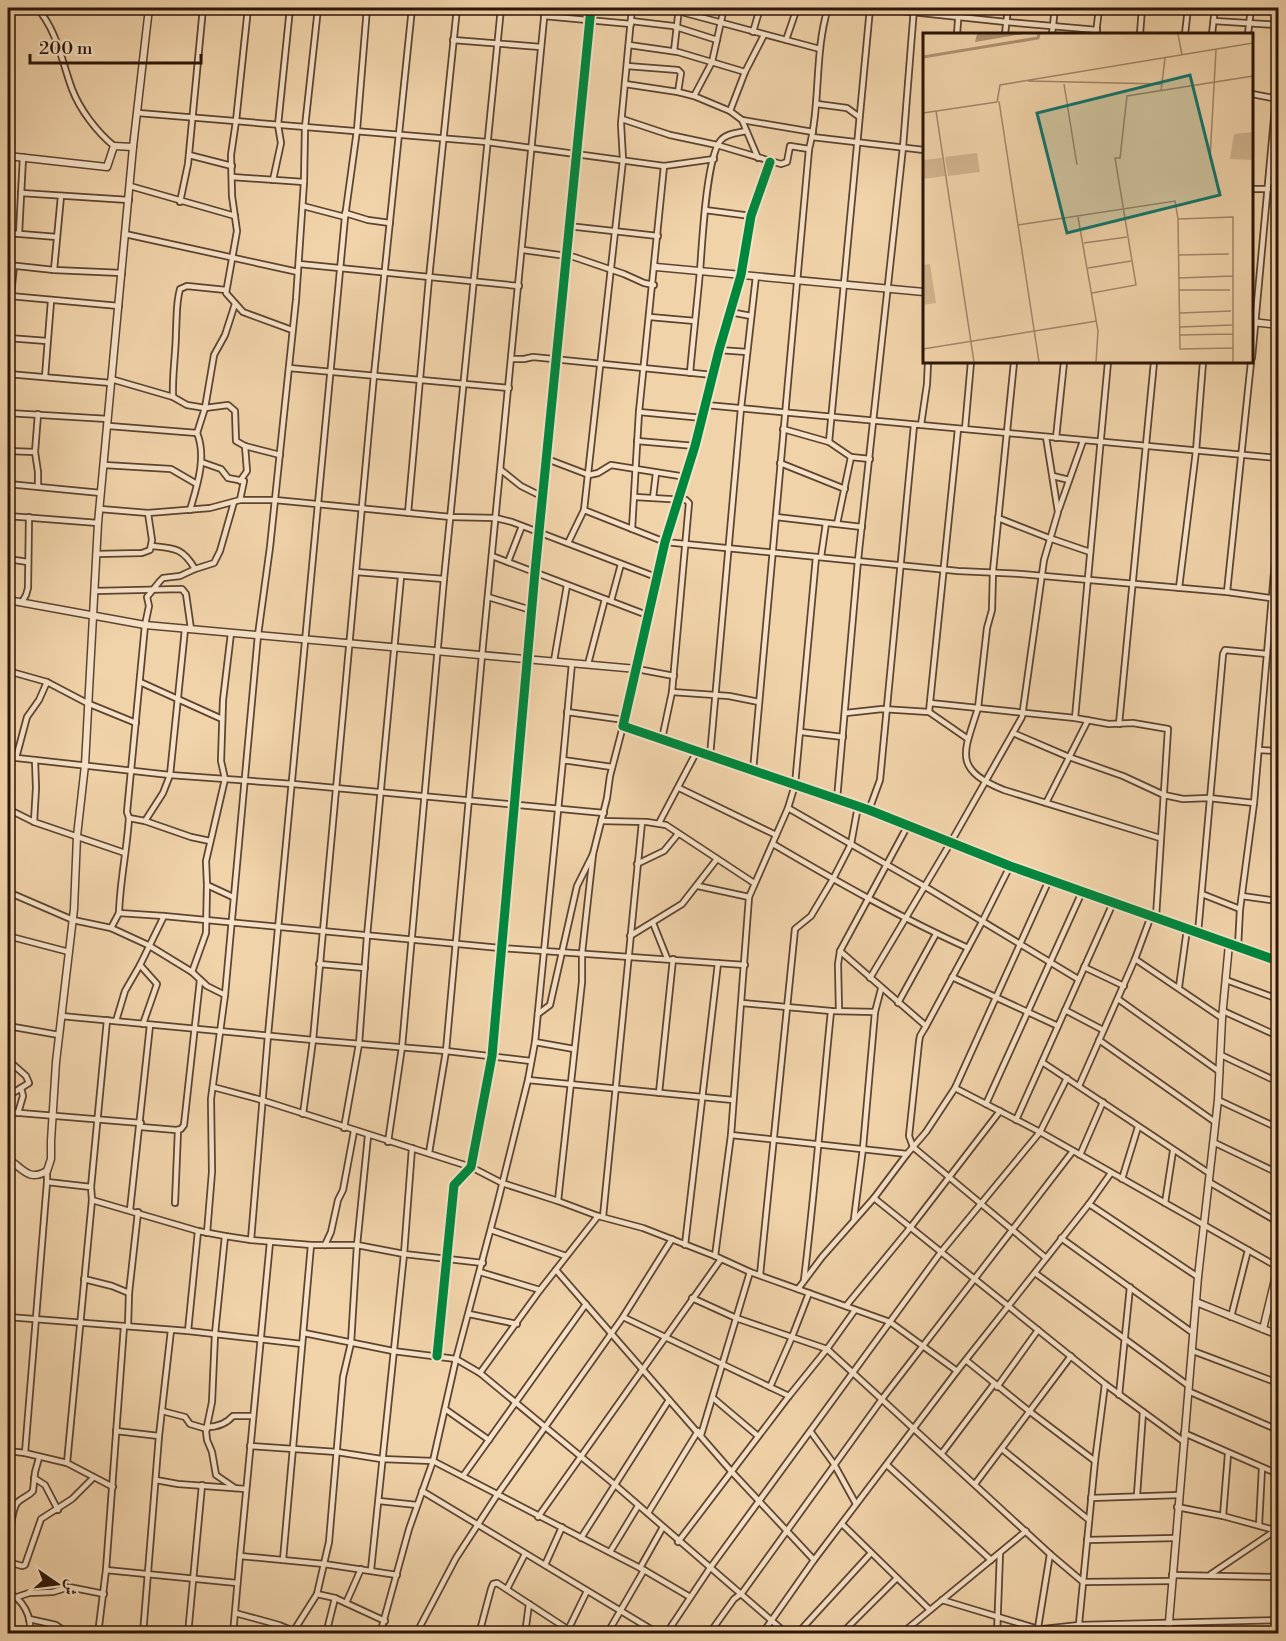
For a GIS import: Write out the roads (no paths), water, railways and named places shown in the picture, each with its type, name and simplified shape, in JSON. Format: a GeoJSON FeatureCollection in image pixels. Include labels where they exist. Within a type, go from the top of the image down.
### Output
{"type":"FeatureCollection","features":[{"type":"Feature","properties":{"kind":"street"},"geometry":{"type":"LineString","coordinates":[[38,8],[54,34],[73,92],[86,115],[105,139],[114,146],[133,147]]}},
{"type":"Feature","properties":{"kind":"street"},"geometry":{"type":"LineString","coordinates":[[25,1453],[47,1171],[51,1159],[59,1035],[73,920],[77,836],[85,765],[101,493],[133,147],[149,8]]}},
{"type":"Feature","properties":{"kind":"street"},"geometry":{"type":"LineString","coordinates":[[180,202],[189,155],[203,8]]}},
{"type":"Feature","properties":{"kind":"street"},"geometry":{"type":"LineString","coordinates":[[248,8],[232,139],[232,177],[237,231],[226,290],[243,312],[292,330]]}},
{"type":"Feature","properties":{"kind":"street"},"geometry":{"type":"LineString","coordinates":[[273,180],[280,143],[278,125],[290,8]]}},
{"type":"Feature","properties":{"kind":"street"},"geometry":{"type":"LineString","coordinates":[[207,1233],[212,1172],[213,1088],[225,995],[258,635],[289,368],[303,206],[305,127],[318,8]]}},
{"type":"Feature","properties":{"kind":"street"},"geometry":{"type":"LineString","coordinates":[[251,1240],[340,268],[357,130],[367,8]]}},
{"type":"Feature","properties":{"kind":"street"},"geometry":{"type":"LineString","coordinates":[[303,1114],[313,1040],[374,375],[412,8]]}},
{"type":"Feature","properties":{"kind":"street"},"geometry":{"type":"LineString","coordinates":[[408,513],[419,380],[457,9],[437,8]]}},
{"type":"Feature","properties":{"kind":"street"},"geometry":{"type":"LineString","coordinates":[[388,1142],[402,1047],[444,579],[501,8]]}},
{"type":"Feature","properties":{"kind":"street"},"geometry":{"type":"LineString","coordinates":[[429,1153],[446,1051],[482,656],[546,8]]}},
{"type":"Feature","properties":{"kind":"street"},"geometry":{"type":"LineString","coordinates":[[437,1356],[454,1185],[471,1167],[492,1056],[538,533],[591,8]]}},
{"type":"Feature","properties":{"kind":"street"},"geometry":{"type":"LineString","coordinates":[[568,543],[584,510],[589,475],[623,160],[622,119],[632,8]]}},
{"type":"Feature","properties":{"kind":"street"},"geometry":{"type":"LineString","coordinates":[[679,8],[685,13],[722,24],[820,49]]}},
{"type":"Feature","properties":{"kind":"street"},"geometry":{"type":"LineString","coordinates":[[674,51],[679,8]]}},
{"type":"Feature","properties":{"kind":"street"},"geometry":{"type":"LineString","coordinates":[[694,96],[712,62],[724,8]]}},
{"type":"Feature","properties":{"kind":"street"},"geometry":{"type":"LineString","coordinates":[[753,32],[760,8]]}},
{"type":"Feature","properties":{"kind":"street"},"geometry":{"type":"LineString","coordinates":[[786,40],[796,8],[804,8]]}},
{"type":"Feature","properties":{"kind":"street"},"geometry":{"type":"LineString","coordinates":[[753,771],[809,149],[817,104],[820,49],[828,8]]}},
{"type":"Feature","properties":{"kind":"street"},"geometry":{"type":"LineString","coordinates":[[830,442],[858,116],[872,8],[914,10],[1096,32],[1099,8]]}},
{"type":"Feature","properties":{"kind":"street"},"geometry":{"type":"LineString","coordinates":[[957,33],[959,8]]}},
{"type":"Feature","properties":{"kind":"street"},"geometry":{"type":"LineString","coordinates":[[1005,33],[1008,8]]}},
{"type":"Feature","properties":{"kind":"street"},"geometry":{"type":"LineString","coordinates":[[1052,33],[1055,8]]}},
{"type":"Feature","properties":{"kind":"street"},"geometry":{"type":"LineString","coordinates":[[1140,33],[1142,8]]}},
{"type":"Feature","properties":{"kind":"street"},"geometry":{"type":"LineString","coordinates":[[1185,33],[1188,8]]}},
{"type":"Feature","properties":{"kind":"street"},"geometry":{"type":"LineString","coordinates":[[1212,33],[1215,8]]}},
{"type":"Feature","properties":{"kind":"street"},"geometry":{"type":"LineString","coordinates":[[1248,33],[1251,8]]}},
{"type":"Feature","properties":{"kind":"street"},"geometry":{"type":"LineString","coordinates":[[837,799],[858,560],[903,147],[914,10]]}},
{"type":"Feature","properties":{"kind":"street"},"geometry":{"type":"LineString","coordinates":[[544,16],[677,27],[717,40]]}},
{"type":"Feature","properties":{"kind":"street"},"geometry":{"type":"LineString","coordinates":[[1214,21],[1278,25]]}},
{"type":"Feature","properties":{"kind":"street"},"geometry":{"type":"LineString","coordinates":[[730,111],[745,72],[764,35]]}},
{"type":"Feature","properties":{"kind":"street"},"geometry":{"type":"LineString","coordinates":[[453,40],[541,47]]}},
{"type":"Feature","properties":{"kind":"street"},"geometry":{"type":"LineString","coordinates":[[629,45],[674,51],[745,72]]}},
{"type":"Feature","properties":{"kind":"street"},"geometry":{"type":"LineString","coordinates":[[627,66],[678,70],[681,73],[678,92]]}},
{"type":"Feature","properties":{"kind":"street"},"geometry":{"type":"LineString","coordinates":[[1278,75],[1269,182],[1253,322],[1278,325]]}},
{"type":"Feature","properties":{"kind":"street"},"geometry":{"type":"LineString","coordinates":[[625,84],[694,96],[730,111],[742,120],[857,143],[923,150]]}},
{"type":"Feature","properties":{"kind":"street"},"geometry":{"type":"LineString","coordinates":[[1253,94],[1277,99]]}},
{"type":"Feature","properties":{"kind":"street"},"geometry":{"type":"LineString","coordinates":[[817,104],[847,108],[858,116]]}},
{"type":"Feature","properties":{"kind":"street"},"geometry":{"type":"LineString","coordinates":[[138,113],[487,142],[664,166],[714,159]]}},
{"type":"Feature","properties":{"kind":"street"},"geometry":{"type":"LineString","coordinates":[[622,119],[670,135],[717,145],[770,162],[785,164],[788,162],[790,146],[809,149]]}},
{"type":"Feature","properties":{"kind":"street"},"geometry":{"type":"LineString","coordinates":[[742,120],[758,158]]}},
{"type":"Feature","properties":{"kind":"street"},"geometry":{"type":"LineString","coordinates":[[690,372],[705,210],[717,145],[726,135],[746,130]]}},
{"type":"Feature","properties":{"kind":"street"},"geometry":{"type":"LineString","coordinates":[[8,156],[107,167],[114,146]]}},
{"type":"Feature","properties":{"kind":"street"},"geometry":{"type":"LineString","coordinates":[[189,155],[232,166]]}},
{"type":"Feature","properties":{"kind":"street"},"geometry":{"type":"LineString","coordinates":[[19,234],[22,157]]}},
{"type":"Feature","properties":{"kind":"street"},"geometry":{"type":"LineString","coordinates":[[558,1201],[582,982],[582,953],[593,854],[637,669],[656,577],[696,446],[719,350],[741,275],[751,216],[770,162]]}},
{"type":"Feature","properties":{"kind":"street"},"geometry":{"type":"LineString","coordinates":[[632,529],[639,412],[656,267],[664,166]]}},
{"type":"Feature","properties":{"kind":"street"},"geometry":{"type":"LineString","coordinates":[[232,177],[304,182]]}},
{"type":"Feature","properties":{"kind":"street"},"geometry":{"type":"LineString","coordinates":[[1269,182],[1278,183]]}},
{"type":"Feature","properties":{"kind":"street"},"geometry":{"type":"LineString","coordinates":[[130,186],[235,216]]}},
{"type":"Feature","properties":{"kind":"street"},"geometry":{"type":"LineString","coordinates":[[1253,189],[1268,189]]}},
{"type":"Feature","properties":{"kind":"street"},"geometry":{"type":"LineString","coordinates":[[21,193],[129,200]]}},
{"type":"Feature","properties":{"kind":"street"},"geometry":{"type":"LineString","coordinates":[[54,270],[61,196]]}},
{"type":"Feature","properties":{"kind":"street"},"geometry":{"type":"LineString","coordinates":[[303,206],[390,223]]}},
{"type":"Feature","properties":{"kind":"street"},"geometry":{"type":"LineString","coordinates":[[705,210],[751,216]]}},
{"type":"Feature","properties":{"kind":"street"},"geometry":{"type":"LineString","coordinates":[[568,226],[658,236]]}},
{"type":"Feature","properties":{"kind":"street"},"geometry":{"type":"LineString","coordinates":[[8,233],[57,237]]}},
{"type":"Feature","properties":{"kind":"street"},"geometry":{"type":"LineString","coordinates":[[125,234],[298,272]]}},
{"type":"Feature","properties":{"kind":"street"},"geometry":{"type":"LineString","coordinates":[[523,250],[566,255],[644,284],[654,285]]}},
{"type":"Feature","properties":{"kind":"street"},"geometry":{"type":"LineString","coordinates":[[299,264],[519,286]]}},
{"type":"Feature","properties":{"kind":"street"},"geometry":{"type":"LineString","coordinates":[[8,265],[122,273]]}},
{"type":"Feature","properties":{"kind":"street"},"geometry":{"type":"LineString","coordinates":[[8,323],[14,266]]}},
{"type":"Feature","properties":{"kind":"street"},"geometry":{"type":"LineString","coordinates":[[656,267],[923,292]]}},
{"type":"Feature","properties":{"kind":"street"},"geometry":{"type":"LineString","coordinates":[[710,756],[741,408],[756,276]]}},
{"type":"Feature","properties":{"kind":"street"},"geometry":{"type":"LineString","coordinates":[[173,397],[172,366],[180,289],[187,286],[226,290]]}},
{"type":"Feature","properties":{"kind":"street"},"geometry":{"type":"LineString","coordinates":[[10,296],[119,306]]}},
{"type":"Feature","properties":{"kind":"street"},"geometry":{"type":"LineString","coordinates":[[45,376],[51,301]]}},
{"type":"Feature","properties":{"kind":"street"},"geometry":{"type":"LineString","coordinates":[[190,510],[201,462],[201,444],[197,433],[205,408],[214,355],[225,335],[235,304]]}},
{"type":"Feature","properties":{"kind":"street"},"geometry":{"type":"LineString","coordinates":[[730,312],[751,315]]}},
{"type":"Feature","properties":{"kind":"street"},"geometry":{"type":"LineString","coordinates":[[650,318],[695,321]]}},
{"type":"Feature","properties":{"kind":"street"},"geometry":{"type":"LineString","coordinates":[[8,338],[47,341]]}},
{"type":"Feature","properties":{"kind":"street"},"geometry":{"type":"LineString","coordinates":[[719,350],[747,352]]}},
{"type":"Feature","properties":{"kind":"street"},"geometry":{"type":"LineString","coordinates":[[512,359],[533,357],[713,375]]}},
{"type":"Feature","properties":{"kind":"street"},"geometry":{"type":"LineString","coordinates":[[921,425],[928,363]]}},
{"type":"Feature","properties":{"kind":"street"},"geometry":{"type":"LineString","coordinates":[[965,429],[971,363]]}},
{"type":"Feature","properties":{"kind":"street"},"geometry":{"type":"LineString","coordinates":[[1014,363],[993,571],[992,610],[987,628],[978,708],[968,740],[965,759],[967,766],[984,781],[1004,790],[1160,838]]}},
{"type":"Feature","properties":{"kind":"street"},"geometry":{"type":"LineString","coordinates":[[1056,438],[1064,363]]}},
{"type":"Feature","properties":{"kind":"street"},"geometry":{"type":"LineString","coordinates":[[1075,718],[1108,363]]}},
{"type":"Feature","properties":{"kind":"street"},"geometry":{"type":"LineString","coordinates":[[1119,724],[1131,585],[1148,445],[1155,363]]}},
{"type":"Feature","properties":{"kind":"street"},"geometry":{"type":"LineString","coordinates":[[1179,588],[1196,451],[1203,363]]}},
{"type":"Feature","properties":{"kind":"street"},"geometry":{"type":"LineString","coordinates":[[1227,592],[1251,363]]}},
{"type":"Feature","properties":{"kind":"street"},"geometry":{"type":"LineString","coordinates":[[289,368],[509,388]]}},
{"type":"Feature","properties":{"kind":"street"},"geometry":{"type":"LineString","coordinates":[[8,374],[111,381],[173,397],[187,405],[205,408],[228,405],[235,411],[236,440],[244,446],[280,455]]}},
{"type":"Feature","properties":{"kind":"street"},"geometry":{"type":"LineString","coordinates":[[706,405],[1278,458]]}},
{"type":"Feature","properties":{"kind":"street"},"geometry":{"type":"LineString","coordinates":[[639,412],[703,418]]}},
{"type":"Feature","properties":{"kind":"street"},"geometry":{"type":"LineString","coordinates":[[8,413],[108,419]]}},
{"type":"Feature","properties":{"kind":"street"},"geometry":{"type":"LineString","coordinates":[[38,414],[35,452],[38,486]]}},
{"type":"Feature","properties":{"kind":"street"},"geometry":{"type":"LineString","coordinates":[[869,810],[880,780],[914,425]]}},
{"type":"Feature","properties":{"kind":"street"},"geometry":{"type":"LineString","coordinates":[[109,426],[197,433]]}},
{"type":"Feature","properties":{"kind":"street"},"geometry":{"type":"LineString","coordinates":[[783,429],[830,442],[851,456],[870,459]]}},
{"type":"Feature","properties":{"kind":"street"},"geometry":{"type":"LineString","coordinates":[[929,712],[958,429]]}},
{"type":"Feature","properties":{"kind":"street"},"geometry":{"type":"LineString","coordinates":[[1047,437],[1058,512]]}},
{"type":"Feature","properties":{"kind":"street"},"geometry":{"type":"LineString","coordinates":[[637,441],[696,446]]}},
{"type":"Feature","properties":{"kind":"street"},"geometry":{"type":"LineString","coordinates":[[870,978],[951,842],[1024,711],[1041,576],[1049,538],[1083,441]]}},
{"type":"Feature","properties":{"kind":"street"},"geometry":{"type":"LineString","coordinates":[[240,481],[247,471],[244,446]]}},
{"type":"Feature","properties":{"kind":"street"},"geometry":{"type":"LineString","coordinates":[[8,451],[35,452]]}},
{"type":"Feature","properties":{"kind":"street"},"geometry":{"type":"LineString","coordinates":[[837,524],[851,456]]}},
{"type":"Feature","properties":{"kind":"street"},"geometry":{"type":"LineString","coordinates":[[547,459],[589,475],[598,473],[611,465],[686,477]]}},
{"type":"Feature","properties":{"kind":"street"},"geometry":{"type":"LineString","coordinates":[[111,928],[119,913],[145,625],[149,606],[147,597],[164,578],[180,576],[214,562],[244,483],[244,481],[228,478],[221,469],[201,462]]}},
{"type":"Feature","properties":{"kind":"street"},"geometry":{"type":"LineString","coordinates":[[780,463],[845,489]]}},
{"type":"Feature","properties":{"kind":"street"},"geometry":{"type":"LineString","coordinates":[[104,465],[171,469],[195,483]]}},
{"type":"Feature","properties":{"kind":"street"},"geometry":{"type":"LineString","coordinates":[[501,470],[521,486],[543,497]]}},
{"type":"Feature","properties":{"kind":"street"},"geometry":{"type":"LineString","coordinates":[[653,498],[656,473]]}},
{"type":"Feature","properties":{"kind":"street"},"geometry":{"type":"LineString","coordinates":[[1053,476],[1069,480]]}},
{"type":"Feature","properties":{"kind":"street"},"geometry":{"type":"LineString","coordinates":[[8,484],[101,493]]}},
{"type":"Feature","properties":{"kind":"street"},"geometry":{"type":"LineString","coordinates":[[634,497],[679,499],[689,503],[674,676],[662,739]]}},
{"type":"Feature","properties":{"kind":"street"},"geometry":{"type":"LineString","coordinates":[[100,509],[148,513],[210,508],[237,501],[274,500],[451,517],[496,518],[656,577]]}},
{"type":"Feature","properties":{"kind":"street"},"geometry":{"type":"LineString","coordinates":[[584,510],[665,542],[964,571],[993,571],[1227,592],[1278,599]]}},
{"type":"Feature","properties":{"kind":"street"},"geometry":{"type":"LineString","coordinates":[[96,554],[142,553],[150,550],[152,546],[148,513]]}},
{"type":"Feature","properties":{"kind":"street"},"geometry":{"type":"LineString","coordinates":[[8,516],[99,523]]}},
{"type":"Feature","properties":{"kind":"street"},"geometry":{"type":"LineString","coordinates":[[22,602],[26,595],[29,517]]}},
{"type":"Feature","properties":{"kind":"street"},"geometry":{"type":"LineString","coordinates":[[776,517],[862,527]]}},
{"type":"Feature","properties":{"kind":"street"},"geometry":{"type":"LineString","coordinates":[[998,518],[1090,552]]}},
{"type":"Feature","properties":{"kind":"street"},"geometry":{"type":"LineString","coordinates":[[538,1517],[667,1336],[718,1257],[742,1003],[749,897],[788,808],[795,785],[819,557],[826,523]]}},
{"type":"Feature","properties":{"kind":"street"},"geometry":{"type":"LineString","coordinates":[[508,562],[522,526]]}},
{"type":"Feature","properties":{"kind":"street"},"geometry":{"type":"LineString","coordinates":[[1238,946],[1240,909],[1259,750],[1278,527]]}},
{"type":"Feature","properties":{"kind":"street"},"geometry":{"type":"LineString","coordinates":[[152,546],[172,548],[184,553],[195,568]]}},
{"type":"Feature","properties":{"kind":"street"},"geometry":{"type":"LineString","coordinates":[[492,556],[647,615]]}},
{"type":"Feature","properties":{"kind":"street"},"geometry":{"type":"LineString","coordinates":[[8,559],[28,562]]}},
{"type":"Feature","properties":{"kind":"street"},"geometry":{"type":"LineString","coordinates":[[588,664],[621,564]]}},
{"type":"Feature","properties":{"kind":"street"},"geometry":{"type":"LineString","coordinates":[[356,572],[444,579]]}},
{"type":"Feature","properties":{"kind":"street"},"geometry":{"type":"LineString","coordinates":[[344,1128],[359,1044],[400,576]]}},
{"type":"Feature","properties":{"kind":"street"},"geometry":{"type":"LineString","coordinates":[[554,662],[567,585]]}},
{"type":"Feature","properties":{"kind":"street"},"geometry":{"type":"LineString","coordinates":[[94,591],[179,588],[184,590],[188,629],[170,775],[163,793],[145,821]]}},
{"type":"Feature","properties":{"kind":"street"},"geometry":{"type":"LineString","coordinates":[[488,597],[531,610]]}},
{"type":"Feature","properties":{"kind":"street"},"geometry":{"type":"LineString","coordinates":[[8,600],[145,625],[588,664],[637,669],[674,676]]}},
{"type":"Feature","properties":{"kind":"street"},"geometry":{"type":"LineString","coordinates":[[192,972],[206,933],[206,861],[225,779],[222,761],[222,719],[224,681],[231,633]]}},
{"type":"Feature","properties":{"kind":"street"},"geometry":{"type":"LineString","coordinates":[[1198,933],[1223,651],[1267,654]]}},
{"type":"Feature","properties":{"kind":"street"},"geometry":{"type":"LineString","coordinates":[[400,1634],[381,1631],[417,1505],[433,1461],[456,1359],[483,1263],[528,1080],[535,1042],[572,663]]}},
{"type":"Feature","properties":{"kind":"street"},"geometry":{"type":"LineString","coordinates":[[8,671],[47,682],[87,703],[136,723]]}},
{"type":"Feature","properties":{"kind":"street"},"geometry":{"type":"LineString","coordinates":[[16,758],[27,717],[39,700],[47,682]]}},
{"type":"Feature","properties":{"kind":"street"},"geometry":{"type":"LineString","coordinates":[[140,682],[222,719]]}},
{"type":"Feature","properties":{"kind":"street"},"geometry":{"type":"LineString","coordinates":[[672,693],[716,695],[759,702]]}},
{"type":"Feature","properties":{"kind":"street"},"geometry":{"type":"LineString","coordinates":[[930,703],[1024,711],[1119,724],[1134,723],[1168,729],[1154,916],[1079,1086]]}},
{"type":"Feature","properties":{"kind":"street"},"geometry":{"type":"LineString","coordinates":[[846,713],[886,709],[929,712],[968,740]]}},
{"type":"Feature","properties":{"kind":"street"},"geometry":{"type":"LineString","coordinates":[[567,712],[624,723],[697,752],[869,810],[1010,866],[1276,960],[1278,945]]}},
{"type":"Feature","properties":{"kind":"street"},"geometry":{"type":"LineString","coordinates":[[1046,803],[1088,720]]}},
{"type":"Feature","properties":{"kind":"street"},"geometry":{"type":"LineString","coordinates":[[801,732],[843,737]]}},
{"type":"Feature","properties":{"kind":"street"},"geometry":{"type":"LineString","coordinates":[[1013,734],[1123,776],[1164,795],[1183,799],[1209,798],[1254,802]]}},
{"type":"Feature","properties":{"kind":"street"},"geometry":{"type":"LineString","coordinates":[[1259,750],[1278,751]]}},
{"type":"Feature","properties":{"kind":"street"},"geometry":{"type":"LineString","coordinates":[[659,823],[697,752]]}},
{"type":"Feature","properties":{"kind":"street"},"geometry":{"type":"LineString","coordinates":[[8,757],[170,775],[293,783],[604,813]]}},
{"type":"Feature","properties":{"kind":"street"},"geometry":{"type":"LineString","coordinates":[[34,822],[35,760]]}},
{"type":"Feature","properties":{"kind":"street"},"geometry":{"type":"LineString","coordinates":[[563,760],[612,767]]}},
{"type":"Feature","properties":{"kind":"street"},"geometry":{"type":"LineString","coordinates":[[679,788],[776,835]]}},
{"type":"Feature","properties":{"kind":"street"},"geometry":{"type":"LineString","coordinates":[[759,1275],[775,1140],[795,929],[812,916],[851,844],[858,806]]}},
{"type":"Feature","properties":{"kind":"street"},"geometry":{"type":"LineString","coordinates":[[8,808],[34,822],[125,853]]}},
{"type":"Feature","properties":{"kind":"street"},"geometry":{"type":"LineString","coordinates":[[788,808],[924,886],[1078,979]]}},
{"type":"Feature","properties":{"kind":"street"},"geometry":{"type":"LineString","coordinates":[[129,818],[210,841]]}},
{"type":"Feature","properties":{"kind":"street"},"geometry":{"type":"LineString","coordinates":[[601,821],[659,823],[754,883]]}},
{"type":"Feature","properties":{"kind":"street"},"geometry":{"type":"LineString","coordinates":[[480,1373],[566,1256],[601,1217],[642,822]]}},
{"type":"Feature","properties":{"kind":"street"},"geometry":{"type":"LineString","coordinates":[[839,1011],[840,951],[908,825]]}},
{"type":"Feature","properties":{"kind":"street"},"geometry":{"type":"LineString","coordinates":[[637,864],[666,849],[678,834]]}},
{"type":"Feature","properties":{"kind":"street"},"geometry":{"type":"LineString","coordinates":[[772,844],[936,934],[968,948]]}},
{"type":"Feature","properties":{"kind":"street"},"geometry":{"type":"LineString","coordinates":[[538,1014],[549,1005],[577,886],[593,854]]}},
{"type":"Feature","properties":{"kind":"street"},"geometry":{"type":"LineString","coordinates":[[630,936],[682,904],[717,859]]}},
{"type":"Feature","properties":{"kind":"street"},"geometry":{"type":"LineString","coordinates":[[1010,866],[920,1036],[909,1136],[913,1147],[1046,1258]]}},
{"type":"Feature","properties":{"kind":"street"},"geometry":{"type":"LineString","coordinates":[[798,1290],[874,1198],[955,1088],[1049,880]]}},
{"type":"Feature","properties":{"kind":"street"},"geometry":{"type":"LineString","coordinates":[[207,885],[233,897]]}},
{"type":"Feature","properties":{"kind":"street"},"geometry":{"type":"LineString","coordinates":[[698,886],[749,897]]}},
{"type":"Feature","properties":{"kind":"street"},"geometry":{"type":"LineString","coordinates":[[8,892],[73,920],[111,928],[148,945],[225,995]]}},
{"type":"Feature","properties":{"kind":"street"},"geometry":{"type":"LineString","coordinates":[[986,1104],[1082,892]]}},
{"type":"Feature","properties":{"kind":"street"},"geometry":{"type":"LineString","coordinates":[[1202,894],[1240,909]]}},
{"type":"Feature","properties":{"kind":"street"},"geometry":{"type":"LineString","coordinates":[[1242,896],[1278,902]]}},
{"type":"Feature","properties":{"kind":"street"},"geometry":{"type":"LineString","coordinates":[[1016,1120],[1113,903]]}},
{"type":"Feature","properties":{"kind":"street"},"geometry":{"type":"LineString","coordinates":[[119,913],[500,948],[745,965]]}},
{"type":"Feature","properties":{"kind":"street"},"geometry":{"type":"LineString","coordinates":[[116,1021],[124,991],[140,965],[164,916]]}},
{"type":"Feature","properties":{"kind":"street"},"geometry":{"type":"LineString","coordinates":[[653,923],[670,958],[659,1093]]}},
{"type":"Feature","properties":{"kind":"street"},"geometry":{"type":"LineString","coordinates":[[1179,987],[1187,929]]}},
{"type":"Feature","properties":{"kind":"street"},"geometry":{"type":"LineString","coordinates":[[898,1003],[936,934]]}},
{"type":"Feature","properties":{"kind":"street"},"geometry":{"type":"LineString","coordinates":[[8,936],[69,952]]}},
{"type":"Feature","properties":{"kind":"street"},"geometry":{"type":"LineString","coordinates":[[1168,1634],[1198,1277],[1218,1100],[1229,944]]}},
{"type":"Feature","properties":{"kind":"street"},"geometry":{"type":"LineString","coordinates":[[840,951],[926,1026]]}},
{"type":"Feature","properties":{"kind":"street"},"geometry":{"type":"LineString","coordinates":[[1135,959],[1222,1018]]}},
{"type":"Feature","properties":{"kind":"street"},"geometry":{"type":"LineString","coordinates":[[685,1245],[718,963]]}},
{"type":"Feature","properties":{"kind":"street"},"geometry":{"type":"LineString","coordinates":[[319,964],[365,968]]}},
{"type":"Feature","properties":{"kind":"street"},"geometry":{"type":"LineString","coordinates":[[140,965],[157,984],[143,1024]]}},
{"type":"Feature","properties":{"kind":"street"},"geometry":{"type":"LineString","coordinates":[[1084,967],[1124,986]]}},
{"type":"Feature","properties":{"kind":"street"},"geometry":{"type":"LineString","coordinates":[[952,977],[1058,1026]]}},
{"type":"Feature","properties":{"kind":"street"},"geometry":{"type":"LineString","coordinates":[[8,1112],[96,1119],[178,1130],[183,1127],[200,980]]}},
{"type":"Feature","properties":{"kind":"street"},"geometry":{"type":"LineString","coordinates":[[1226,980],[1278,999]]}},
{"type":"Feature","properties":{"kind":"street"},"geometry":{"type":"LineString","coordinates":[[854,1220],[875,1012],[881,989]]}},
{"type":"Feature","properties":{"kind":"street"},"geometry":{"type":"LineString","coordinates":[[1118,999],[1220,1072]]}},
{"type":"Feature","properties":{"kind":"street"},"geometry":{"type":"LineString","coordinates":[[742,1003],[831,1011],[875,1012]]}},
{"type":"Feature","properties":{"kind":"street"},"geometry":{"type":"LineString","coordinates":[[1065,1010],[1103,1030]]}},
{"type":"Feature","properties":{"kind":"street"},"geometry":{"type":"LineString","coordinates":[[804,1281],[831,1011]]}},
{"type":"Feature","properties":{"kind":"street"},"geometry":{"type":"LineString","coordinates":[[1223,1011],[1278,1036]]}},
{"type":"Feature","properties":{"kind":"street"},"geometry":{"type":"LineString","coordinates":[[61,1016],[446,1051],[531,1061]]}},
{"type":"Feature","properties":{"kind":"street"},"geometry":{"type":"LineString","coordinates":[[67,1463],[92,1200],[96,1119],[107,1020]]}},
{"type":"Feature","properties":{"kind":"street"},"geometry":{"type":"LineString","coordinates":[[130,1210],[141,1125],[150,1025]]}},
{"type":"Feature","properties":{"kind":"street"},"geometry":{"type":"LineString","coordinates":[[8,1026],[59,1035]]}},
{"type":"Feature","properties":{"kind":"street"},"geometry":{"type":"LineString","coordinates":[[1099,1040],[1215,1122]]}},
{"type":"Feature","properties":{"kind":"street"},"geometry":{"type":"LineString","coordinates":[[535,1042],[574,1049]]}},
{"type":"Feature","properties":{"kind":"street"},"geometry":{"type":"LineString","coordinates":[[1221,1055],[1278,1082]]}},
{"type":"Feature","properties":{"kind":"street"},"geometry":{"type":"LineString","coordinates":[[8,1060],[28,1079],[28,1084],[8,1096]]}},
{"type":"Feature","properties":{"kind":"street"},"geometry":{"type":"LineString","coordinates":[[1042,1062],[1209,1173]]}},
{"type":"Feature","properties":{"kind":"street"},"geometry":{"type":"LineString","coordinates":[[666,1634],[710,1568],[941,1252],[1040,1132],[1067,1078]]}},
{"type":"Feature","properties":{"kind":"street"},"geometry":{"type":"LineString","coordinates":[[528,1080],[733,1100]]}},
{"type":"Feature","properties":{"kind":"street"},"geometry":{"type":"LineString","coordinates":[[18,1113],[23,1096],[21,1088]]}},
{"type":"Feature","properties":{"kind":"street"},"geometry":{"type":"LineString","coordinates":[[213,1088],[429,1153],[471,1167],[502,1183],[672,1239],[750,1272],[890,1322],[957,1371]]}},
{"type":"Feature","properties":{"kind":"street"},"geometry":{"type":"LineString","coordinates":[[955,1088],[1040,1132],[1204,1224],[1278,1270],[1263,1329]]}},
{"type":"Feature","properties":{"kind":"street"},"geometry":{"type":"LineString","coordinates":[[1218,1100],[1278,1128]]}},
{"type":"Feature","properties":{"kind":"street"},"geometry":{"type":"LineString","coordinates":[[1080,1155],[1103,1102]]}},
{"type":"Feature","properties":{"kind":"street"},"geometry":{"type":"LineString","coordinates":[[846,1306],[910,1228],[1000,1111]]}},
{"type":"Feature","properties":{"kind":"street"},"geometry":{"type":"LineString","coordinates":[[1122,1179],[1138,1127]]}},
{"type":"Feature","properties":{"kind":"street"},"geometry":{"type":"LineString","coordinates":[[175,1203],[178,1130]]}},
{"type":"Feature","properties":{"kind":"street"},"geometry":{"type":"LineString","coordinates":[[325,1245],[343,1190],[354,1131]]}},
{"type":"Feature","properties":{"kind":"street"},"geometry":{"type":"LineString","coordinates":[[730,1135],[907,1154]]}},
{"type":"Feature","properties":{"kind":"street"},"geometry":{"type":"LineString","coordinates":[[292,1632],[317,1594],[329,1542],[343,1377],[351,1343],[357,1245],[368,1136]]}},
{"type":"Feature","properties":{"kind":"street"},"geometry":{"type":"LineString","coordinates":[[1213,1142],[1278,1173]]}},
{"type":"Feature","properties":{"kind":"street"},"geometry":{"type":"LineString","coordinates":[[371,1570],[404,1254],[412,1148]]}},
{"type":"Feature","properties":{"kind":"street"},"geometry":{"type":"LineString","coordinates":[[709,1634],[734,1599],[742,1593],[882,1399],[1073,1151]]}},
{"type":"Feature","properties":{"kind":"street"},"geometry":{"type":"LineString","coordinates":[[1166,1203],[1173,1151]]}},
{"type":"Feature","properties":{"kind":"street"},"geometry":{"type":"LineString","coordinates":[[8,1176],[10,1160],[33,1176],[47,1171]]}},
{"type":"Feature","properties":{"kind":"street"},"geometry":{"type":"LineString","coordinates":[[762,1634],[770,1620],[913,1428],[1111,1173]]}},
{"type":"Feature","properties":{"kind":"street"},"geometry":{"type":"LineString","coordinates":[[47,1182],[91,1187]]}},
{"type":"Feature","properties":{"kind":"street"},"geometry":{"type":"LineString","coordinates":[[1209,1182],[1278,1222]]}},
{"type":"Feature","properties":{"kind":"street"},"geometry":{"type":"LineString","coordinates":[[874,1198],[1105,1384],[1183,1441]]}},
{"type":"Feature","properties":{"kind":"street"},"geometry":{"type":"LineString","coordinates":[[92,1200],[198,1231],[225,1236],[311,1245],[357,1245],[404,1254],[483,1263]]}},
{"type":"Feature","properties":{"kind":"street"},"geometry":{"type":"LineString","coordinates":[[1089,1204],[1198,1277]]}},
{"type":"Feature","properties":{"kind":"street"},"geometry":{"type":"LineString","coordinates":[[98,1634],[104,1594],[116,1431],[138,1212]]}},
{"type":"Feature","properties":{"kind":"street"},"geometry":{"type":"LineString","coordinates":[[491,1230],[566,1256]]}},
{"type":"Feature","properties":{"kind":"street"},"geometry":{"type":"LineString","coordinates":[[188,1331],[198,1231]]}},
{"type":"Feature","properties":{"kind":"street"},"geometry":{"type":"LineString","coordinates":[[225,1236],[215,1334],[212,1401],[206,1436],[212,1452],[216,1476],[236,1488]]}},
{"type":"Feature","properties":{"kind":"street"},"geometry":{"type":"LineString","coordinates":[[1062,1238],[1194,1333]]}},
{"type":"Feature","properties":{"kind":"street"},"geometry":{"type":"LineString","coordinates":[[416,1634],[456,1558],[497,1495],[623,1317],[672,1239]]}},
{"type":"Feature","properties":{"kind":"street"},"geometry":{"type":"LineString","coordinates":[[233,1634],[259,1338],[270,1242]]}},
{"type":"Feature","properties":{"kind":"street"},"geometry":{"type":"LineString","coordinates":[[283,1560],[311,1245]]}},
{"type":"Feature","properties":{"kind":"street"},"geometry":{"type":"LineString","coordinates":[[1231,1317],[1248,1250]]}},
{"type":"Feature","properties":{"kind":"street"},"geometry":{"type":"LineString","coordinates":[[556,1270],[731,1471],[814,1560]]}},
{"type":"Feature","properties":{"kind":"street"},"geometry":{"type":"LineString","coordinates":[[480,1272],[540,1290]]}},
{"type":"Feature","properties":{"kind":"street"},"geometry":{"type":"LineString","coordinates":[[648,1513],[699,1433],[713,1398],[750,1272]]}},
{"type":"Feature","properties":{"kind":"street"},"geometry":{"type":"LineString","coordinates":[[1035,1273],[1188,1389],[1278,1430]]}},
{"type":"Feature","properties":{"kind":"street"},"geometry":{"type":"LineString","coordinates":[[84,1279],[129,1293]]}},
{"type":"Feature","properties":{"kind":"street"},"geometry":{"type":"LineString","coordinates":[[1119,1395],[1130,1287]]}},
{"type":"Feature","properties":{"kind":"street"},"geometry":{"type":"LineString","coordinates":[[770,1387],[809,1293]]}},
{"type":"Feature","properties":{"kind":"street"},"geometry":{"type":"LineString","coordinates":[[692,1298],[736,1318],[827,1349],[1083,1582],[1209,1575],[1278,1577]]}},
{"type":"Feature","properties":{"kind":"street"},"geometry":{"type":"LineString","coordinates":[[1196,1302],[1278,1335]]}},
{"type":"Feature","properties":{"kind":"street"},"geometry":{"type":"LineString","coordinates":[[464,1476],[586,1304]]}},
{"type":"Feature","properties":{"kind":"street"},"geometry":{"type":"LineString","coordinates":[[1269,1305],[1278,1307]]}},
{"type":"Feature","properties":{"kind":"street"},"geometry":{"type":"LineString","coordinates":[[678,1542],[855,1310]]}},
{"type":"Feature","properties":{"kind":"street"},"geometry":{"type":"LineString","coordinates":[[469,1314],[517,1324]]}},
{"type":"Feature","properties":{"kind":"street"},"geometry":{"type":"LineString","coordinates":[[8,1317],[188,1331],[302,1344]]}},
{"type":"Feature","properties":{"kind":"street"},"geometry":{"type":"LineString","coordinates":[[623,1317],[789,1396]]}},
{"type":"Feature","properties":{"kind":"street"},"geometry":{"type":"LineString","coordinates":[[142,1634],[159,1436],[171,1330]]}},
{"type":"Feature","properties":{"kind":"street"},"geometry":{"type":"LineString","coordinates":[[942,1453],[1038,1330]]}},
{"type":"Feature","properties":{"kind":"street"},"geometry":{"type":"LineString","coordinates":[[304,1333],[393,1351],[456,1359],[480,1373],[614,1484],[678,1542],[742,1593],[787,1634]]}},
{"type":"Feature","properties":{"kind":"street"},"geometry":{"type":"LineString","coordinates":[[1193,1351],[1278,1383]]}},
{"type":"Feature","properties":{"kind":"street"},"geometry":{"type":"LineString","coordinates":[[975,1484],[1071,1356]]}},
{"type":"Feature","properties":{"kind":"street"},"geometry":{"type":"LineString","coordinates":[[967,1360],[996,1386],[1095,1461]]}},
{"type":"Feature","properties":{"kind":"street"},"geometry":{"type":"LineString","coordinates":[[1078,1634],[1105,1384]]}},
{"type":"Feature","properties":{"kind":"street"},"geometry":{"type":"LineString","coordinates":[[713,1398],[758,1436]]}},
{"type":"Feature","properties":{"kind":"street"},"geometry":{"type":"LineString","coordinates":[[581,1538],[669,1401]]}},
{"type":"Feature","properties":{"kind":"street"},"geometry":{"type":"LineString","coordinates":[[446,1409],[489,1440]]}},
{"type":"Feature","properties":{"kind":"street"},"geometry":{"type":"LineString","coordinates":[[162,1411],[184,1417],[190,1424],[207,1428],[229,1421],[233,1416],[252,1416]]}},
{"type":"Feature","properties":{"kind":"street"},"geometry":{"type":"LineString","coordinates":[[1137,1495],[1143,1412]]}},
{"type":"Feature","properties":{"kind":"street"},"geometry":{"type":"LineString","coordinates":[[116,1431],[159,1436]]}},
{"type":"Feature","properties":{"kind":"street"},"geometry":{"type":"LineString","coordinates":[[811,1432],[834,1464],[856,1504]]}},
{"type":"Feature","properties":{"kind":"street"},"geometry":{"type":"LineString","coordinates":[[1184,1433],[1278,1474]]}},
{"type":"Feature","properties":{"kind":"street"},"geometry":{"type":"LineString","coordinates":[[250,1446],[337,1452],[381,1459],[433,1461],[610,1552],[690,1597]]}},
{"type":"Feature","properties":{"kind":"street"},"geometry":{"type":"LineString","coordinates":[[1002,1449],[1089,1520]]}},
{"type":"Feature","properties":{"kind":"street"},"geometry":{"type":"LineString","coordinates":[[8,1451],[67,1463],[112,1487]]}},
{"type":"Feature","properties":{"kind":"street"},"geometry":{"type":"LineString","coordinates":[[1223,1516],[1228,1454]]}},
{"type":"Feature","properties":{"kind":"street"},"geometry":{"type":"LineString","coordinates":[[39,1458],[33,1491],[17,1503],[9,1527],[8,1561],[25,1565],[41,1519],[84,1489],[93,1478]]}},
{"type":"Feature","properties":{"kind":"street"},"geometry":{"type":"LineString","coordinates":[[887,1465],[991,1560]]}},
{"type":"Feature","properties":{"kind":"street"},"geometry":{"type":"LineString","coordinates":[[1259,1525],[1262,1468]]}},
{"type":"Feature","properties":{"kind":"street"},"geometry":{"type":"LineString","coordinates":[[34,1478],[45,1485],[58,1509]]}},
{"type":"Feature","properties":{"kind":"street"},"geometry":{"type":"LineString","coordinates":[[156,1479],[178,1484],[246,1490]]}},
{"type":"Feature","properties":{"kind":"street"},"geometry":{"type":"LineString","coordinates":[[188,1634],[202,1485]]}},
{"type":"Feature","properties":{"kind":"street"},"geometry":{"type":"LineString","coordinates":[[422,1491],[659,1634]]}},
{"type":"Feature","properties":{"kind":"street"},"geometry":{"type":"LineString","coordinates":[[1092,1498],[1179,1495]]}},
{"type":"Feature","properties":{"kind":"street"},"geometry":{"type":"LineString","coordinates":[[379,1501],[417,1505]]}},
{"type":"Feature","properties":{"kind":"street"},"geometry":{"type":"LineString","coordinates":[[610,1552],[638,1506]]}},
{"type":"Feature","properties":{"kind":"street"},"geometry":{"type":"LineString","coordinates":[[1177,1507],[1277,1530]]}},
{"type":"Feature","properties":{"kind":"street"},"geometry":{"type":"LineString","coordinates":[[842,1524],[930,1610]]}},
{"type":"Feature","properties":{"kind":"street"},"geometry":{"type":"LineString","coordinates":[[545,1565],[562,1527]]}},
{"type":"Feature","properties":{"kind":"street"},"geometry":{"type":"LineString","coordinates":[[607,1634],[663,1527]]}},
{"type":"Feature","properties":{"kind":"street"},"geometry":{"type":"LineString","coordinates":[[1209,1575],[1277,1530]]}},
{"type":"Feature","properties":{"kind":"street"},"geometry":{"type":"LineString","coordinates":[[901,1634],[1026,1531]]}},
{"type":"Feature","properties":{"kind":"street"},"geometry":{"type":"LineString","coordinates":[[1087,1540],[1175,1538]]}},
{"type":"Feature","properties":{"kind":"street"},"geometry":{"type":"LineString","coordinates":[[796,1634],[871,1553]]}},
{"type":"Feature","properties":{"kind":"street"},"geometry":{"type":"LineString","coordinates":[[997,1634],[1000,1553]]}},
{"type":"Feature","properties":{"kind":"street"},"geometry":{"type":"LineString","coordinates":[[507,1589],[525,1554]]}},
{"type":"Feature","properties":{"kind":"street"},"geometry":{"type":"LineString","coordinates":[[1041,1628],[1050,1554]]}},
{"type":"Feature","properties":{"kind":"street"},"geometry":{"type":"LineString","coordinates":[[240,1556],[324,1564],[397,1575]]}},
{"type":"Feature","properties":{"kind":"street"},"geometry":{"type":"LineString","coordinates":[[346,1603],[361,1569]]}},
{"type":"Feature","properties":{"kind":"street"},"geometry":{"type":"LineString","coordinates":[[106,1570],[237,1583]]}},
{"type":"Feature","properties":{"kind":"street"},"geometry":{"type":"LineString","coordinates":[[841,1634],[897,1578]]}},
{"type":"Feature","properties":{"kind":"street"},"geometry":{"type":"LineString","coordinates":[[479,1634],[493,1584],[497,1583],[566,1631],[575,1634]]}},
{"type":"Feature","properties":{"kind":"street"},"geometry":{"type":"LineString","coordinates":[[17,1597],[29,1593],[53,1592],[69,1587],[104,1594]]}},
{"type":"Feature","properties":{"kind":"street"},"geometry":{"type":"LineString","coordinates":[[566,1631],[587,1591]]}},
{"type":"Feature","properties":{"kind":"street"},"geometry":{"type":"LineString","coordinates":[[8,1593],[17,1597],[29,1618],[30,1634]]}},
{"type":"Feature","properties":{"kind":"street"},"geometry":{"type":"LineString","coordinates":[[317,1594],[336,1598],[385,1621]]}},
{"type":"Feature","properties":{"kind":"street"},"geometry":{"type":"LineString","coordinates":[[326,1634],[336,1598]]}},
{"type":"Feature","properties":{"kind":"street"},"geometry":{"type":"LineString","coordinates":[[942,1600],[1055,1634]]}},
{"type":"Feature","properties":{"kind":"street"},"geometry":{"type":"LineString","coordinates":[[525,1634],[529,1604]]}},
{"type":"Feature","properties":{"kind":"street"},"geometry":{"type":"LineString","coordinates":[[235,1614],[279,1624],[292,1632],[301,1634]]}},
{"type":"Feature","properties":{"kind":"street"},"geometry":{"type":"LineString","coordinates":[[29,1618],[57,1625],[69,1634]]}},
{"type":"Feature","properties":{"kind":"street"},"geometry":{"type":"LineString","coordinates":[[1041,1628],[1278,1620]]}},
{"type":"Feature","properties":{"kind":"street"},"geometry":{"type":"LineString","coordinates":[[1277,1634],[1278,1626]]}}]}
